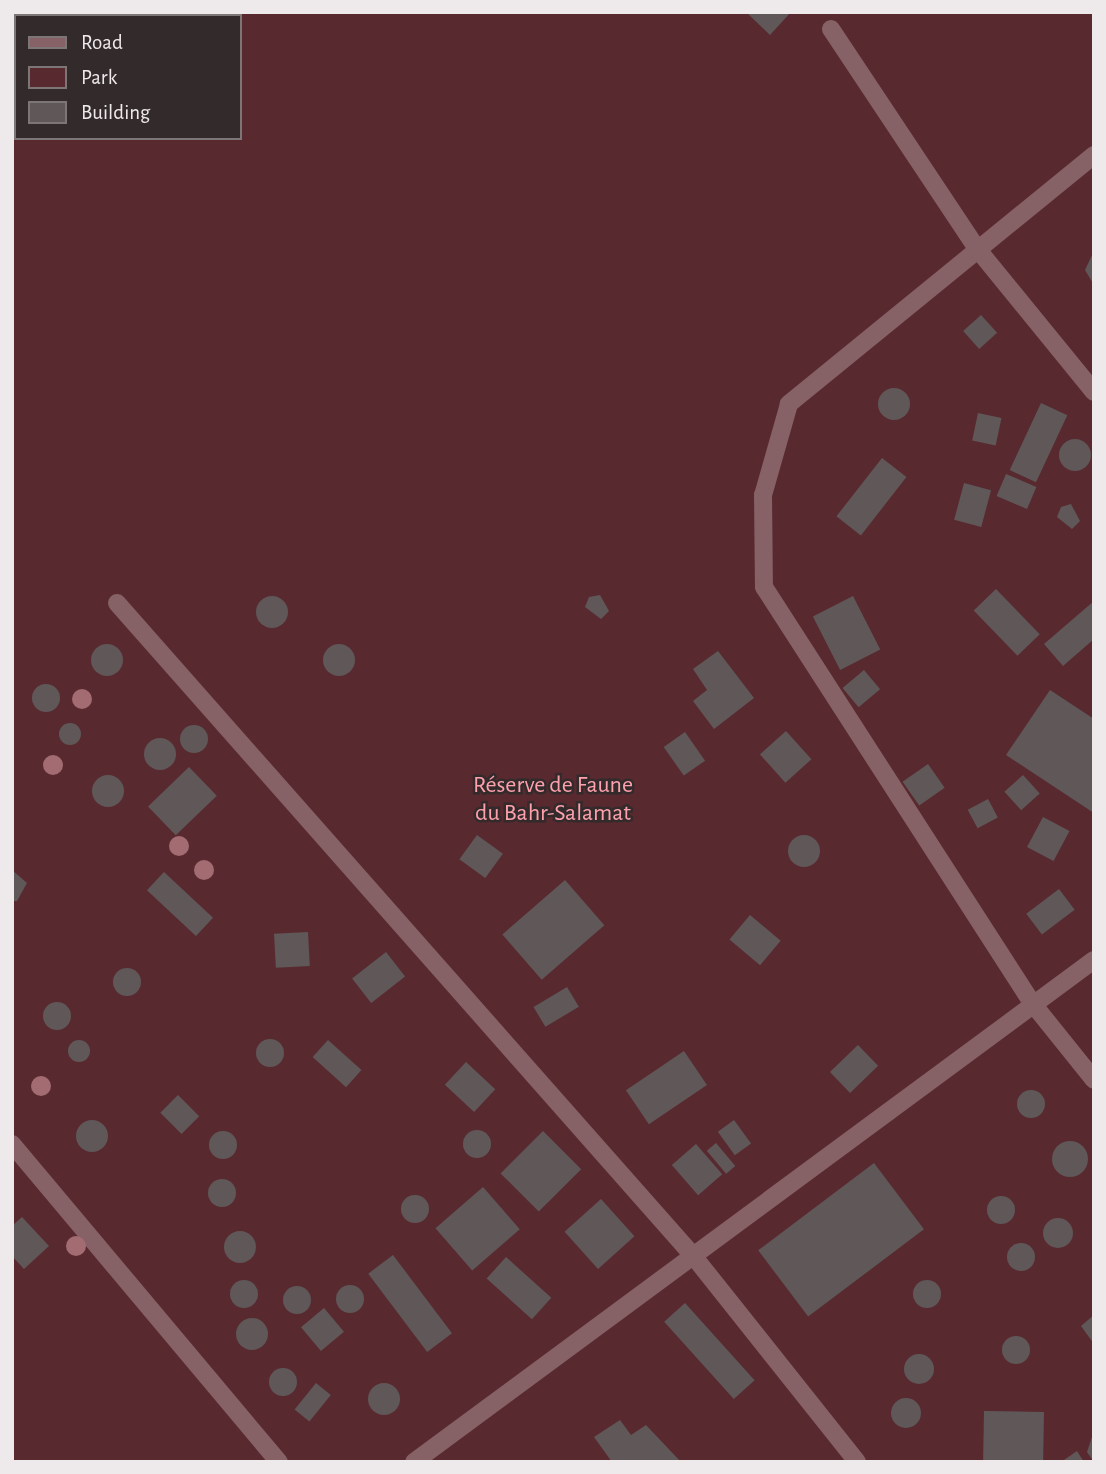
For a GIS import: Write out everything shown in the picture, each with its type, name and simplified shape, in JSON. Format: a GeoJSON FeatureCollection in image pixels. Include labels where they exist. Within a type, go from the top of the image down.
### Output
{"type":"FeatureCollection","features":[{"type":"Feature","properties":{"kind":"street"},"geometry":{"type":"LineString","coordinates":[[831,29],[975,246],[1094,392]]}},
{"type":"Feature","properties":{"kind":"street"},"geometry":{"type":"LineString","coordinates":[[1094,155],[975,246],[789,404],[763,495],[764,587],[1033,1004],[1094,1080]]}},
{"type":"Feature","properties":{"kind":"street"},"geometry":{"type":"LineString","coordinates":[[117,603],[695,1258],[857,1462]]}},
{"type":"Feature","properties":{"kind":"street"},"geometry":{"type":"LineString","coordinates":[[414,1462],[695,1258],[1094,960]]}},
{"type":"Feature","properties":{"kind":"street"},"geometry":{"type":"LineString","coordinates":[[12,1144],[279,1462]]}},
{"type":"Feature","properties":{"kind":"green space","name":"Réserve de Faune du Bahr-Salamat"},"geometry":{"type":"Polygon","coordinates":[[[12,12],[1094,12],[1094,1462],[12,1462],[12,12]]]}},
{"type":"Feature","properties":{"kind":"building"},"geometry":{"type":"Polygon","coordinates":[[[746,12],[791,12],[770,35],[746,12]]]}},
{"type":"Feature","properties":{"kind":"building"},"geometry":{"type":"Polygon","coordinates":[[[1094,251],[1094,285],[1085,270],[1094,251]]]}},
{"type":"Feature","properties":{"kind":"building"},"geometry":{"type":"Polygon","coordinates":[[[981,315],[997,333],[979,349],[963,331],[981,315]]]}},
{"type":"Feature","properties":{"kind":"building"},"geometry":{"type":"Polygon","coordinates":[[[894,388],[905,393],[910,404],[905,415],[894,420],[883,415],[878,404],[883,393],[894,388]]]}},
{"type":"Feature","properties":{"kind":"building"},"geometry":{"type":"Polygon","coordinates":[[[1041,403],[1067,415],[1036,482],[1010,470],[1041,403]]]}},
{"type":"Feature","properties":{"kind":"building"},"geometry":{"type":"Polygon","coordinates":[[[978,413],[1001,418],[996,445],[972,440],[978,413]]]}},
{"type":"Feature","properties":{"kind":"building"},"geometry":{"type":"Polygon","coordinates":[[[1075,439],[1086,444],[1091,455],[1086,466],[1075,471],[1064,466],[1059,455],[1064,444],[1075,439]]]}},
{"type":"Feature","properties":{"kind":"building"},"geometry":{"type":"Polygon","coordinates":[[[882,458],[906,477],[861,535],[836,516],[882,458]]]}},
{"type":"Feature","properties":{"kind":"building"},"geometry":{"type":"Polygon","coordinates":[[[1006,474],[1036,487],[1027,509],[997,496],[1006,474]]]}},
{"type":"Feature","properties":{"kind":"building"},"geometry":{"type":"Polygon","coordinates":[[[964,483],[991,490],[981,527],[954,520],[964,483]]]}},
{"type":"Feature","properties":{"kind":"building"},"geometry":{"type":"Polygon","coordinates":[[[1071,504],[1080,521],[1072,529],[1057,517],[1061,507],[1071,504]]]}},
{"type":"Feature","properties":{"kind":"building"},"geometry":{"type":"Polygon","coordinates":[[[996,589],[1040,634],[1017,656],[974,611],[996,589]]]}},
{"type":"Feature","properties":{"kind":"building"},"geometry":{"type":"Polygon","coordinates":[[[600,595],[609,611],[601,619],[585,607],[589,597],[600,595]]]}},
{"type":"Feature","properties":{"kind":"building"},"geometry":{"type":"Polygon","coordinates":[[[272,596],[283,601],[288,612],[283,623],[272,628],[261,623],[256,612],[261,601],[272,596]]]}},
{"type":"Feature","properties":{"kind":"building"},"geometry":{"type":"Polygon","coordinates":[[[853,596],[880,649],[840,670],[813,616],[853,596]]]}},
{"type":"Feature","properties":{"kind":"building"},"geometry":{"type":"Polygon","coordinates":[[[1094,601],[1094,639],[1063,666],[1044,644],[1094,601]]]}},
{"type":"Feature","properties":{"kind":"building"},"geometry":{"type":"Polygon","coordinates":[[[107,644],[118,649],[123,660],[118,671],[107,676],[96,671],[91,660],[96,649],[107,644]]]}},
{"type":"Feature","properties":{"kind":"building"},"geometry":{"type":"Polygon","coordinates":[[[339,644],[350,649],[355,660],[350,671],[339,676],[328,671],[323,660],[328,649],[339,644]]]}},
{"type":"Feature","properties":{"kind":"building"},"geometry":{"type":"Polygon","coordinates":[[[718,651],[754,698],[714,729],[693,701],[707,690],[693,669],[718,651]]]}},
{"type":"Feature","properties":{"kind":"building"},"geometry":{"type":"Polygon","coordinates":[[[864,670],[880,689],[859,707],[843,688],[864,670]]]}},
{"type":"Feature","properties":{"kind":"building"},"geometry":{"type":"Polygon","coordinates":[[[46,684],[56,688],[60,698],[56,708],[46,712],[36,708],[32,698],[36,688],[46,684]]]}},
{"type":"Feature","properties":{"kind":"building"},"geometry":{"type":"Polygon","coordinates":[[[1050,690],[1094,719],[1094,813],[1006,755],[1050,690]]]}},
{"type":"Feature","properties":{"kind":"building"},"geometry":{"type":"Polygon","coordinates":[[[70,723],[78,726],[81,734],[78,742],[70,745],[62,742],[59,734],[62,726],[70,723]]]}},
{"type":"Feature","properties":{"kind":"building"},"geometry":{"type":"Polygon","coordinates":[[[194,725],[204,729],[208,739],[204,749],[194,753],[184,749],[180,739],[184,729],[194,725]]]}},
{"type":"Feature","properties":{"kind":"building"},"geometry":{"type":"Polygon","coordinates":[[[786,731],[811,759],[785,783],[760,754],[786,731]]]}},
{"type":"Feature","properties":{"kind":"building"},"geometry":{"type":"Polygon","coordinates":[[[685,732],[705,761],[684,776],[664,747],[685,732]]]}},
{"type":"Feature","properties":{"kind":"building"},"geometry":{"type":"Polygon","coordinates":[[[160,738],[171,743],[176,754],[171,765],[160,770],[149,765],[144,754],[149,743],[160,738]]]}},
{"type":"Feature","properties":{"kind":"building"},"geometry":{"type":"Polygon","coordinates":[[[928,764],[945,788],[919,806],[903,782],[928,764]]]}},
{"type":"Feature","properties":{"kind":"building"},"geometry":{"type":"Polygon","coordinates":[[[189,767],[217,796],[176,835],[148,807],[189,767]]]}},
{"type":"Feature","properties":{"kind":"building"},"geometry":{"type":"Polygon","coordinates":[[[108,775],[119,780],[124,791],[119,802],[108,807],[97,802],[92,791],[97,780],[108,775]]]}},
{"type":"Feature","properties":{"kind":"building"},"geometry":{"type":"Polygon","coordinates":[[[1023,775],[1040,794],[1021,810],[1004,792],[1023,775]]]}},
{"type":"Feature","properties":{"kind":"building"},"geometry":{"type":"Polygon","coordinates":[[[988,799],[998,818],[978,828],[968,810],[988,799]]]}},
{"type":"Feature","properties":{"kind":"building"},"geometry":{"type":"Polygon","coordinates":[[[1043,817],[1069,831],[1054,861],[1027,847],[1043,817]]]}},
{"type":"Feature","properties":{"kind":"building"},"geometry":{"type":"Polygon","coordinates":[[[477,835],[503,854],[485,878],[459,859],[477,835]]]}},
{"type":"Feature","properties":{"kind":"building"},"geometry":{"type":"Polygon","coordinates":[[[804,835],[815,840],[820,851],[815,862],[804,867],[793,862],[788,851],[793,840],[804,835]]]}},
{"type":"Feature","properties":{"kind":"building"},"geometry":{"type":"Polygon","coordinates":[[[12,870],[27,883],[17,901],[12,901],[12,870]]]}},
{"type":"Feature","properties":{"kind":"building"},"geometry":{"type":"Polygon","coordinates":[[[164,872],[213,918],[196,936],[147,890],[164,872]]]}},
{"type":"Feature","properties":{"kind":"building"},"geometry":{"type":"Polygon","coordinates":[[[565,880],[604,925],[542,980],[502,934],[565,880]]]}},
{"type":"Feature","properties":{"kind":"building"},"geometry":{"type":"Polygon","coordinates":[[[1059,889],[1075,910],[1042,934],[1026,914],[1059,889]]]}},
{"type":"Feature","properties":{"kind":"building"},"geometry":{"type":"Polygon","coordinates":[[[750,915],[781,941],[760,965],[729,940],[750,915]]]}},
{"type":"Feature","properties":{"kind":"building"},"geometry":{"type":"Polygon","coordinates":[[[308,932],[310,966],[276,968],[274,934],[308,932]]]}},
{"type":"Feature","properties":{"kind":"building"},"geometry":{"type":"Polygon","coordinates":[[[386,952],[405,976],[371,1003],[352,978],[386,952]]]}},
{"type":"Feature","properties":{"kind":"building"},"geometry":{"type":"Polygon","coordinates":[[[127,968],[137,972],[141,982],[137,992],[127,996],[117,992],[113,982],[117,972],[127,968]]]}},
{"type":"Feature","properties":{"kind":"building"},"geometry":{"type":"Polygon","coordinates":[[[567,987],[579,1007],[545,1027],[534,1007],[567,987]]]}},
{"type":"Feature","properties":{"kind":"building"},"geometry":{"type":"Polygon","coordinates":[[[57,1002],[67,1006],[71,1016],[67,1026],[57,1030],[47,1026],[43,1016],[47,1006],[57,1002]]]}},
{"type":"Feature","properties":{"kind":"building"},"geometry":{"type":"Polygon","coordinates":[[[270,1039],[280,1043],[284,1053],[280,1063],[270,1067],[260,1063],[256,1053],[260,1043],[270,1039]]]}},
{"type":"Feature","properties":{"kind":"building"},"geometry":{"type":"Polygon","coordinates":[[[79,1040],[87,1043],[90,1051],[87,1059],[79,1062],[71,1059],[68,1051],[71,1043],[79,1040]]]}},
{"type":"Feature","properties":{"kind":"building"},"geometry":{"type":"Polygon","coordinates":[[[328,1040],[361,1070],[346,1087],[313,1057],[328,1040]]]}},
{"type":"Feature","properties":{"kind":"building"},"geometry":{"type":"Polygon","coordinates":[[[858,1045],[878,1066],[850,1093],[830,1072],[858,1045]]]}},
{"type":"Feature","properties":{"kind":"building"},"geometry":{"type":"Polygon","coordinates":[[[684,1051],[707,1085],[649,1124],[626,1090],[684,1051]]]}},
{"type":"Feature","properties":{"kind":"building"},"geometry":{"type":"Polygon","coordinates":[[[466,1062],[495,1089],[474,1112],[445,1085],[466,1062]]]}},
{"type":"Feature","properties":{"kind":"building"},"geometry":{"type":"Polygon","coordinates":[[[1031,1090],[1041,1094],[1045,1104],[1041,1114],[1031,1118],[1021,1114],[1017,1104],[1021,1094],[1031,1090]]]}},
{"type":"Feature","properties":{"kind":"building"},"geometry":{"type":"Polygon","coordinates":[[[178,1095],[199,1116],[182,1134],[160,1113],[178,1095]]]}},
{"type":"Feature","properties":{"kind":"building"},"geometry":{"type":"Polygon","coordinates":[[[92,1120],[103,1125],[108,1136],[103,1147],[92,1152],[81,1147],[76,1136],[81,1125],[92,1120]]]}},
{"type":"Feature","properties":{"kind":"building"},"geometry":{"type":"Polygon","coordinates":[[[734,1120],[751,1143],[735,1155],[718,1132],[734,1120]]]}},
{"type":"Feature","properties":{"kind":"building"},"geometry":{"type":"Polygon","coordinates":[[[477,1130],[487,1134],[491,1144],[487,1154],[477,1158],[467,1154],[463,1144],[467,1134],[477,1130]]]}},
{"type":"Feature","properties":{"kind":"building"},"geometry":{"type":"Polygon","coordinates":[[[223,1131],[233,1135],[237,1145],[233,1155],[223,1159],[213,1155],[209,1145],[213,1135],[223,1131]]]}},
{"type":"Feature","properties":{"kind":"building"},"geometry":{"type":"Polygon","coordinates":[[[543,1131],[581,1169],[539,1212],[501,1173],[543,1131]]]}},
{"type":"Feature","properties":{"kind":"building"},"geometry":{"type":"Polygon","coordinates":[[[1070,1141],[1083,1146],[1088,1159],[1083,1172],[1070,1177],[1057,1172],[1052,1159],[1057,1146],[1070,1141]]]}},
{"type":"Feature","properties":{"kind":"building"},"geometry":{"type":"Polygon","coordinates":[[[716,1143],[735,1166],[726,1174],[707,1151],[716,1143]]]}},
{"type":"Feature","properties":{"kind":"building"},"geometry":{"type":"Polygon","coordinates":[[[696,1144],[722,1174],[698,1195],[672,1165],[696,1144]]]}},
{"type":"Feature","properties":{"kind":"building"},"geometry":{"type":"Polygon","coordinates":[[[874,1163],[924,1229],[808,1317],[758,1250],[874,1163]]]}},
{"type":"Feature","properties":{"kind":"building"},"geometry":{"type":"Polygon","coordinates":[[[222,1179],[232,1183],[236,1193],[232,1203],[222,1207],[212,1203],[208,1193],[212,1183],[222,1179]]]}},
{"type":"Feature","properties":{"kind":"building"},"geometry":{"type":"Polygon","coordinates":[[[483,1187],[520,1229],[472,1271],[435,1228],[483,1187]]]}},
{"type":"Feature","properties":{"kind":"building"},"geometry":{"type":"Polygon","coordinates":[[[415,1195],[425,1199],[429,1209],[425,1219],[415,1223],[405,1219],[401,1209],[405,1199],[415,1195]]]}},
{"type":"Feature","properties":{"kind":"building"},"geometry":{"type":"Polygon","coordinates":[[[1001,1196],[1011,1200],[1015,1210],[1011,1220],[1001,1224],[991,1220],[987,1210],[991,1200],[1001,1196]]]}},
{"type":"Feature","properties":{"kind":"building"},"geometry":{"type":"Polygon","coordinates":[[[601,1199],[634,1236],[598,1269],[565,1232],[601,1199]]]}},
{"type":"Feature","properties":{"kind":"building"},"geometry":{"type":"Polygon","coordinates":[[[22,1217],[49,1246],[24,1269],[12,1256],[12,1226],[22,1217]]]}},
{"type":"Feature","properties":{"kind":"building"},"geometry":{"type":"Polygon","coordinates":[[[1058,1218],[1068,1223],[1073,1233],[1068,1243],[1058,1248],[1048,1243],[1043,1233],[1048,1223],[1058,1218]]]}},
{"type":"Feature","properties":{"kind":"building"},"geometry":{"type":"Polygon","coordinates":[[[240,1231],[251,1236],[256,1247],[251,1258],[240,1263],[229,1258],[224,1247],[229,1236],[240,1231]]]}},
{"type":"Feature","properties":{"kind":"building"},"geometry":{"type":"Polygon","coordinates":[[[1021,1243],[1031,1247],[1035,1257],[1031,1267],[1021,1271],[1011,1267],[1007,1257],[1011,1247],[1021,1243]]]}},
{"type":"Feature","properties":{"kind":"building"},"geometry":{"type":"Polygon","coordinates":[[[393,1255],[452,1333],[427,1352],[368,1274],[393,1255]]]}},
{"type":"Feature","properties":{"kind":"building"},"geometry":{"type":"Polygon","coordinates":[[[506,1257],[551,1298],[532,1319],[487,1279],[506,1257]]]}},
{"type":"Feature","properties":{"kind":"building"},"geometry":{"type":"Polygon","coordinates":[[[244,1280],[254,1284],[258,1294],[254,1304],[244,1308],[234,1304],[230,1294],[234,1284],[244,1280]]]}},
{"type":"Feature","properties":{"kind":"building"},"geometry":{"type":"Polygon","coordinates":[[[927,1280],[937,1284],[941,1294],[937,1304],[927,1308],[917,1304],[913,1294],[917,1284],[927,1280]]]}},
{"type":"Feature","properties":{"kind":"building"},"geometry":{"type":"Polygon","coordinates":[[[350,1285],[360,1289],[364,1299],[360,1309],[350,1313],[340,1309],[336,1299],[340,1289],[350,1285]]]}},
{"type":"Feature","properties":{"kind":"building"},"geometry":{"type":"Polygon","coordinates":[[[297,1286],[307,1290],[311,1300],[307,1310],[297,1314],[287,1310],[283,1300],[287,1290],[297,1286]]]}},
{"type":"Feature","properties":{"kind":"building"},"geometry":{"type":"Polygon","coordinates":[[[685,1303],[755,1380],[734,1399],[664,1322],[685,1303]]]}},
{"type":"Feature","properties":{"kind":"building"},"geometry":{"type":"Polygon","coordinates":[[[324,1308],[344,1332],[321,1351],[301,1327],[324,1308]]]}},
{"type":"Feature","properties":{"kind":"building"},"geometry":{"type":"Polygon","coordinates":[[[1094,1315],[1094,1344],[1081,1326],[1094,1315]]]}},
{"type":"Feature","properties":{"kind":"building"},"geometry":{"type":"Polygon","coordinates":[[[252,1318],[263,1323],[268,1334],[263,1345],[252,1350],[241,1345],[236,1334],[241,1323],[252,1318]]]}},
{"type":"Feature","properties":{"kind":"building"},"geometry":{"type":"Polygon","coordinates":[[[1016,1336],[1026,1340],[1030,1350],[1026,1360],[1016,1364],[1006,1360],[1002,1350],[1006,1340],[1016,1336]]]}},
{"type":"Feature","properties":{"kind":"building"},"geometry":{"type":"Polygon","coordinates":[[[919,1354],[929,1359],[934,1369],[929,1379],[919,1384],[909,1379],[904,1369],[909,1359],[919,1354]]]}},
{"type":"Feature","properties":{"kind":"building"},"geometry":{"type":"Polygon","coordinates":[[[283,1368],[293,1372],[297,1382],[293,1392],[283,1396],[273,1392],[269,1382],[273,1372],[283,1368]]]}},
{"type":"Feature","properties":{"kind":"building"},"geometry":{"type":"Polygon","coordinates":[[[316,1383],[331,1395],[309,1421],[295,1409],[316,1383]]]}},
{"type":"Feature","properties":{"kind":"building"},"geometry":{"type":"Polygon","coordinates":[[[384,1383],[395,1388],[400,1399],[395,1410],[384,1415],[373,1410],[368,1399],[373,1388],[384,1383]]]}},
{"type":"Feature","properties":{"kind":"building"},"geometry":{"type":"Polygon","coordinates":[[[906,1398],[916,1403],[921,1413],[916,1423],[906,1428],[896,1423],[891,1413],[896,1403],[906,1398]]]}},
{"type":"Feature","properties":{"kind":"building"},"geometry":{"type":"Polygon","coordinates":[[[984,1411],[1044,1412],[1043,1462],[983,1462],[984,1411]]]}},
{"type":"Feature","properties":{"kind":"building"},"geometry":{"type":"Polygon","coordinates":[[[620,1420],[631,1435],[646,1425],[681,1462],[612,1462],[594,1437],[620,1420]]]}},
{"type":"Feature","properties":{"kind":"building"},"geometry":{"type":"Polygon","coordinates":[[[1094,1431],[1094,1462],[1087,1452],[1094,1431]]]}},
{"type":"Feature","properties":{"kind":"building"},"geometry":{"type":"Polygon","coordinates":[[[1077,1451],[1084,1462],[1061,1462],[1077,1451]]]}}]}
